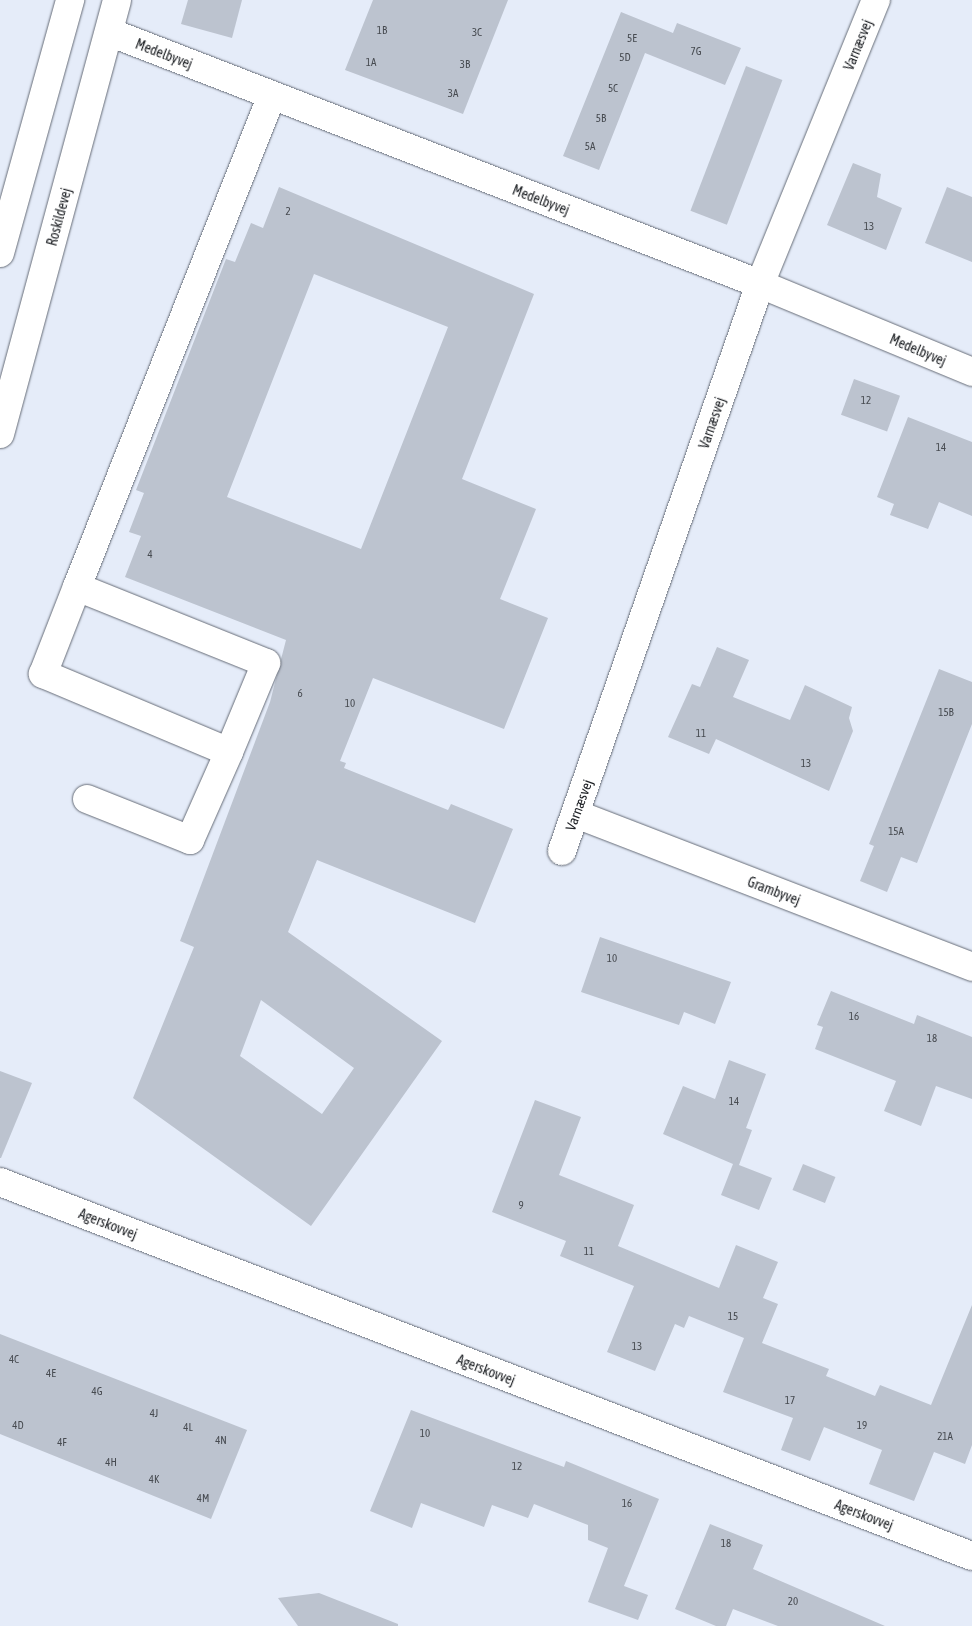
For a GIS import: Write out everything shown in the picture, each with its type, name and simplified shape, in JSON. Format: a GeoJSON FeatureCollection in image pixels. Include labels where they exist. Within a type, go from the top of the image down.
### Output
{"type":"FeatureCollection","features":[{"type":"Feature","properties":{"kind":"street"},"geometry":{"type":"LineString","coordinates":[[0,253],[70,0]]}},
{"type":"Feature","properties":{"kind":"street","name":"Roskildevej"},"geometry":{"type":"LineString","coordinates":[[0,434],[117,0]]}},
{"type":"Feature","properties":{"kind":"street","name":"Varnæsvej"},"geometry":{"type":"LineString","coordinates":[[562,851],[760,284],[876,0]]}},
{"type":"Feature","properties":{"kind":"street","name":"Medelbyvej"},"geometry":{"type":"LineString","coordinates":[[109,32],[760,284],[972,372]]}},
{"type":"Feature","properties":{"kind":"street"},"geometry":{"type":"LineString","coordinates":[[229,752],[43,674],[272,95]]}},
{"type":"Feature","properties":{"kind":"street"},"geometry":{"type":"LineString","coordinates":[[77,587],[266,663],[190,840],[86,799]]}},
{"type":"Feature","properties":{"kind":"street","name":"Grambyvej"},"geometry":{"type":"LineString","coordinates":[[576,814],[972,967]]}},
{"type":"Feature","properties":{"kind":"street","name":"Agerskovvej"},"geometry":{"type":"LineString","coordinates":[[0,1182],[972,1556]]}},
{"type":"Feature","properties":{"kind":"building"},"geometry":{"type":"Polygon","coordinates":[[[188,0],[242,0],[232,38],[181,24],[188,0]]]}},
{"type":"Feature","properties":{"kind":"building"},"geometry":{"type":"Polygon","coordinates":[[[373,0],[508,0],[463,114],[345,70],[373,0]]]}},
{"type":"Feature","properties":{"kind":"building"},"geometry":{"type":"Polygon","coordinates":[[[621,12],[673,33],[677,23],[741,48],[725,85],[645,53],[599,170],[563,156],[621,12]]]}},
{"type":"Feature","properties":{"kind":"building"},"geometry":{"type":"Polygon","coordinates":[[[746,66],[782,80],[727,225],[690,211],[746,66]]]}},
{"type":"Feature","properties":{"kind":"building"},"geometry":{"type":"Polygon","coordinates":[[[853,163],[881,174],[877,197],[902,208],[886,250],[827,225],[853,163]]]}},
{"type":"Feature","properties":{"kind":"building"},"geometry":{"type":"Polygon","coordinates":[[[279,187],[534,294],[462,479],[536,509],[500,599],[548,618],[504,729],[373,678],[340,761],[346,763],[344,768],[448,810],[451,804],[513,829],[475,923],[317,860],[288,932],[442,1041],[311,1226],[133,1098],[194,947],[180,941],[270,702],[286,640],[125,577],[141,536],[129,532],[144,493],[136,490],[226,259],[235,262],[251,223],[263,228],[279,187]],[[314,274],[227,497],[361,549],[448,327],[314,274]],[[261,1000],[240,1056],[322,1114],[354,1068],[261,1000]]]}},
{"type":"Feature","properties":{"kind":"building"},"geometry":{"type":"Polygon","coordinates":[[[947,187],[972,197],[972,262],[925,243],[947,187]]]}},
{"type":"Feature","properties":{"kind":"building"},"geometry":{"type":"Polygon","coordinates":[[[854,379],[900,396],[887,431],[841,415],[854,379]]]}},
{"type":"Feature","properties":{"kind":"building"},"geometry":{"type":"Polygon","coordinates":[[[908,417],[972,442],[972,516],[939,502],[928,529],[890,515],[894,504],[877,497],[908,417]]]}},
{"type":"Feature","properties":{"kind":"building"},"geometry":{"type":"Polygon","coordinates":[[[717,647],[749,660],[733,697],[790,720],[805,685],[852,707],[849,718],[853,731],[829,791],[716,739],[709,754],[668,737],[692,684],[700,687],[717,647]]]}},
{"type":"Feature","properties":{"kind":"building"},"geometry":{"type":"Polygon","coordinates":[[[939,669],[972,682],[972,724],[917,863],[901,857],[887,892],[860,881],[874,846],[869,844],[939,669]]]}},
{"type":"Feature","properties":{"kind":"building"},"geometry":{"type":"Polygon","coordinates":[[[600,937],[731,982],[715,1024],[684,1012],[679,1025],[581,992],[600,937]]]}},
{"type":"Feature","properties":{"kind":"building"},"geometry":{"type":"Polygon","coordinates":[[[831,991],[914,1024],[917,1015],[972,1037],[972,1099],[936,1086],[921,1126],[884,1111],[896,1081],[815,1049],[823,1027],[817,1025],[831,991]]]}},
{"type":"Feature","properties":{"kind":"building"},"geometry":{"type":"Polygon","coordinates":[[[729,1060],[766,1074],[746,1128],[752,1130],[739,1165],[772,1178],[759,1210],[721,1195],[733,1164],[663,1134],[683,1086],[715,1099],[729,1060]]]}},
{"type":"Feature","properties":{"kind":"building"},"geometry":{"type":"Polygon","coordinates":[[[0,1071],[32,1083],[1,1158],[0,1158],[0,1071]]]}},
{"type":"Feature","properties":{"kind":"building"},"geometry":{"type":"Polygon","coordinates":[[[535,1100],[581,1117],[559,1175],[634,1205],[618,1246],[719,1288],[736,1245],[778,1262],[763,1298],[778,1304],[762,1343],[829,1369],[826,1376],[875,1396],[880,1385],[931,1405],[972,1305],[972,1445],[965,1464],[934,1452],[914,1501],[869,1484],[882,1450],[824,1427],[810,1461],[781,1450],[793,1418],[723,1392],[744,1338],[689,1316],[684,1328],[675,1324],[655,1371],[607,1352],[634,1286],[560,1256],[566,1241],[492,1212],[535,1100]]]}},
{"type":"Feature","properties":{"kind":"building"},"geometry":{"type":"Polygon","coordinates":[[[803,1164],[835,1177],[825,1203],[793,1190],[803,1164]]]}},
{"type":"Feature","properties":{"kind":"building"},"geometry":{"type":"Polygon","coordinates":[[[0,1334],[247,1430],[211,1519],[0,1434],[0,1334]]]}},
{"type":"Feature","properties":{"kind":"building"},"geometry":{"type":"Polygon","coordinates":[[[411,1410],[564,1467],[566,1461],[659,1499],[624,1586],[648,1595],[638,1620],[588,1602],[608,1548],[588,1540],[588,1525],[534,1504],[528,1518],[492,1505],[484,1527],[421,1503],[412,1528],[370,1511],[411,1410]]]}},
{"type":"Feature","properties":{"kind":"building"},"geometry":{"type":"Polygon","coordinates":[[[710,1524],[763,1545],[753,1569],[885,1626],[778,1626],[733,1609],[726,1626],[716,1626],[675,1609],[710,1524]]]}},
{"type":"Feature","properties":{"kind":"building"},"geometry":{"type":"Polygon","coordinates":[[[319,1593],[398,1624],[398,1626],[298,1626],[278,1598],[319,1593]]]}}]}
